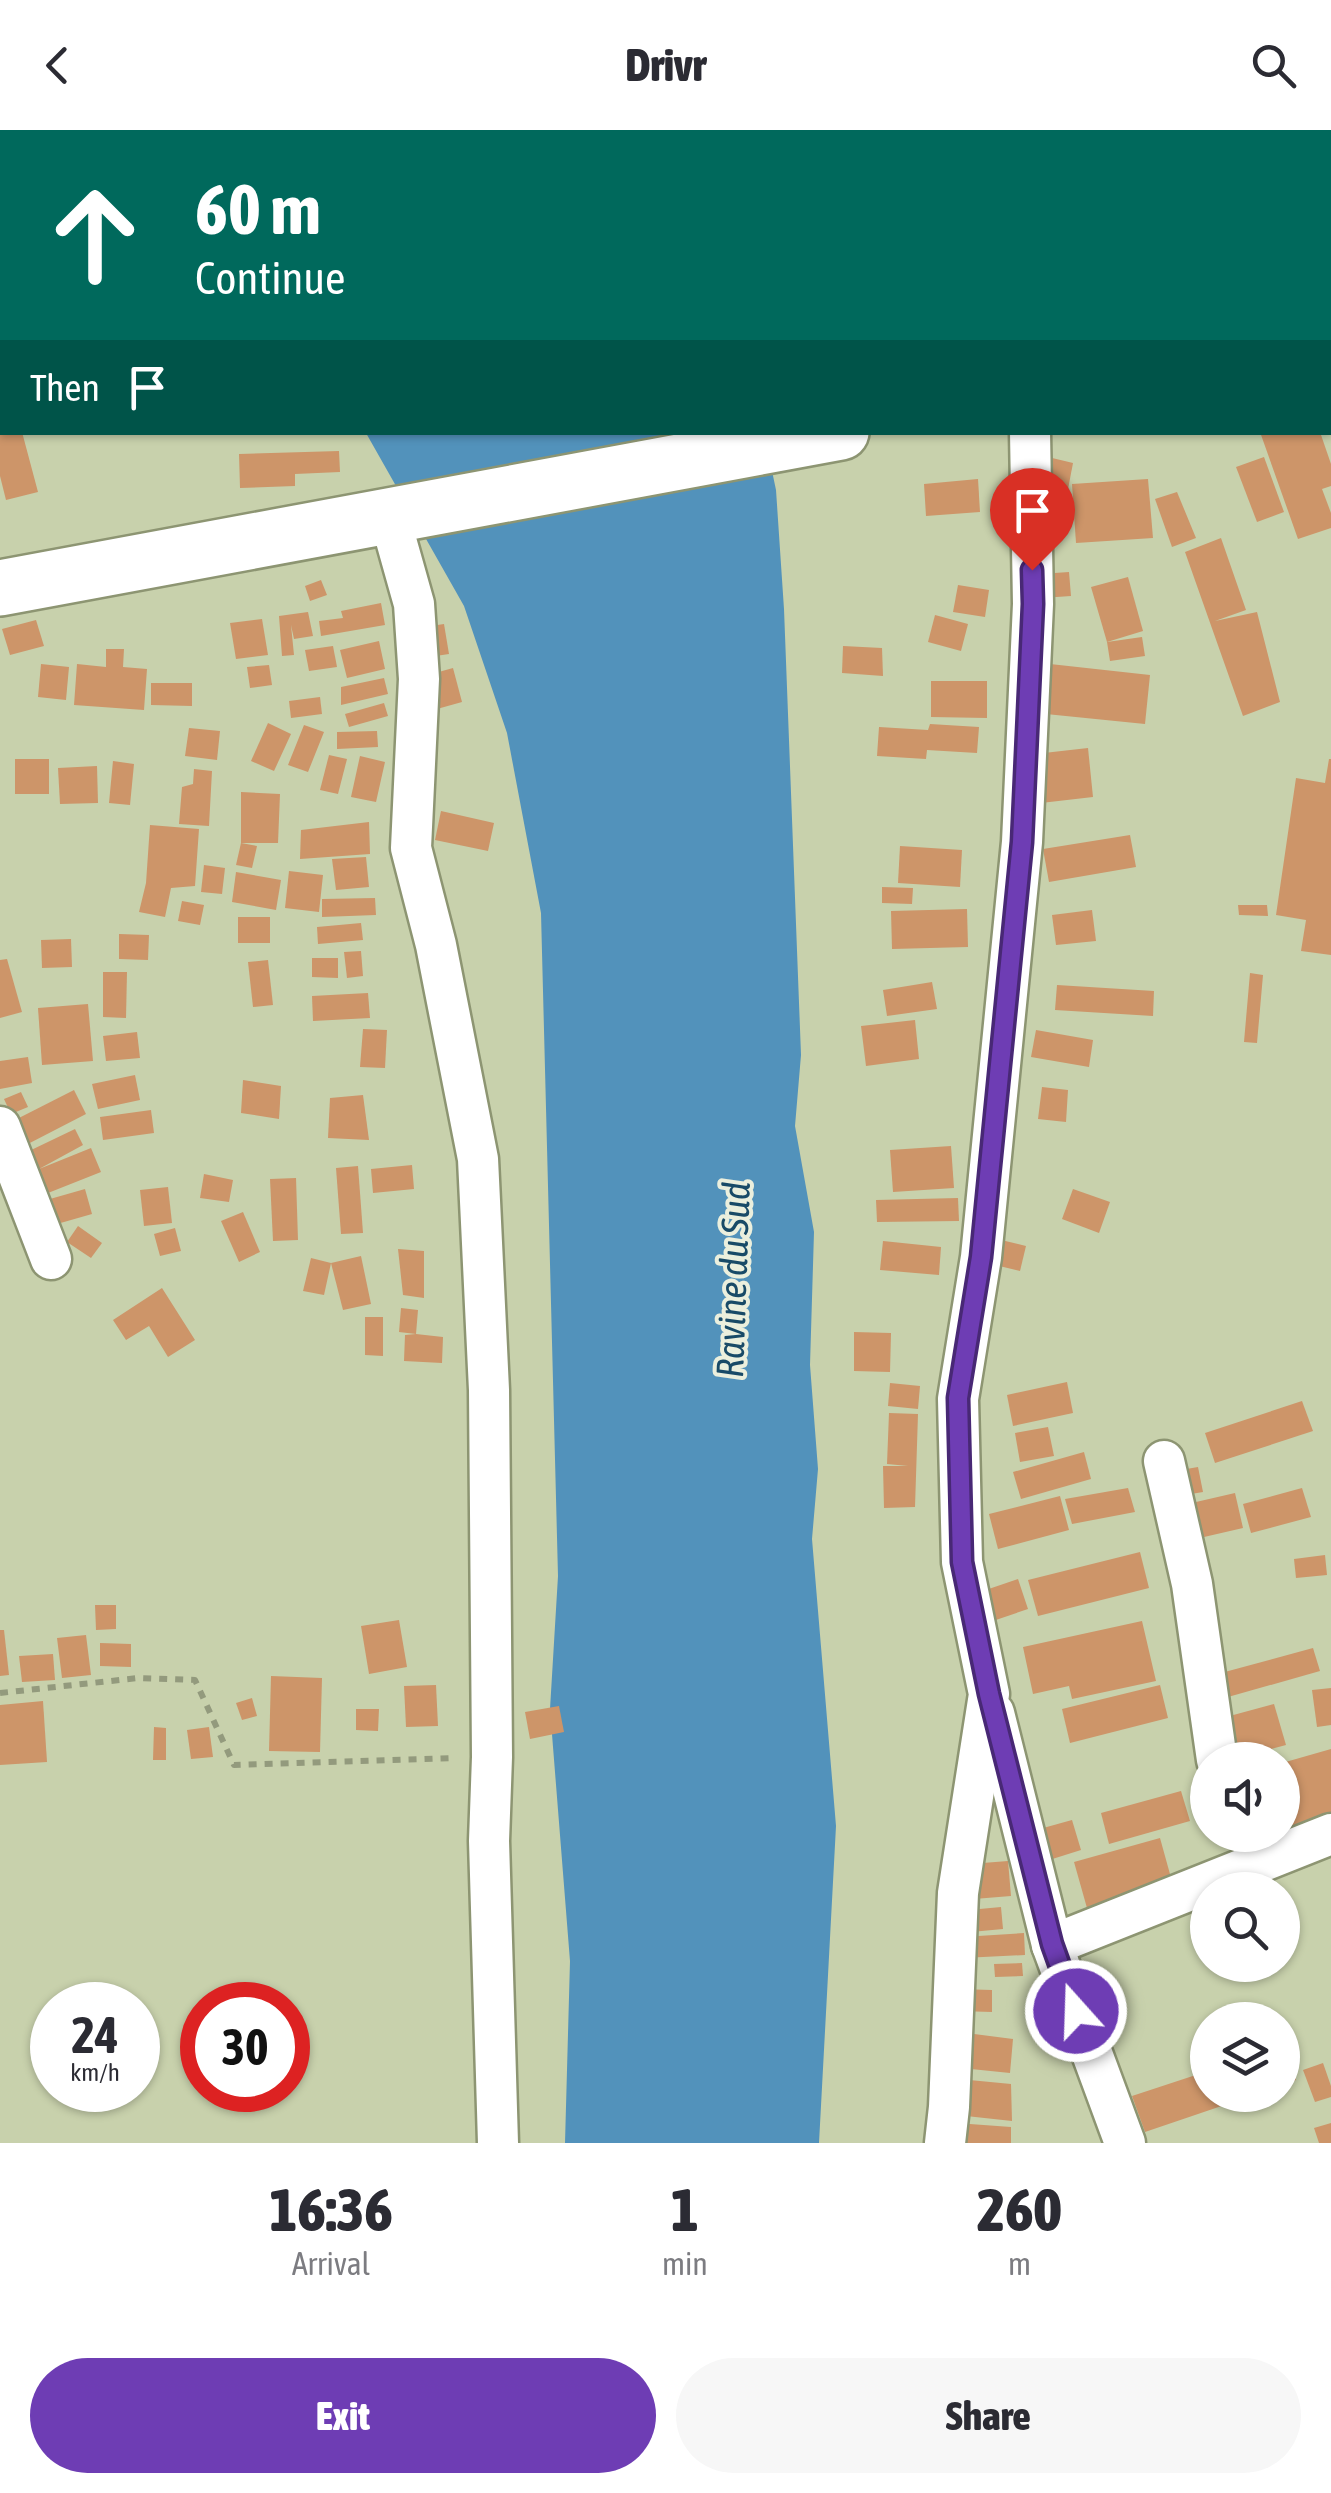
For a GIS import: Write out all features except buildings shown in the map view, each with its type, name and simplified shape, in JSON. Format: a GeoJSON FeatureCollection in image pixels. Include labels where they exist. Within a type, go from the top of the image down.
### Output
{"type":"FeatureCollection","features":[{"type":"Feature","properties":{"kind":"main road"},"geometry":{"type":"LineString","coordinates":[[0,588],[826,435]]}},
{"type":"Feature","properties":{"kind":"street"},"geometry":{"type":"LineString","coordinates":[[1030,435],[1033,604],[1022,842],[981,1257],[958,1398],[962,1562],[989,1694],[1052,1944],[1125,2143]]}},
{"type":"Feature","properties":{"kind":"street"},"geometry":{"type":"LineString","coordinates":[[389,515],[414,604],[419,678],[411,848],[436,945],[478,1159],[489,1390],[489,1842],[498,2143]]}},
{"type":"Feature","properties":{"kind":"street"},"geometry":{"type":"LineString","coordinates":[[0,1126],[51,1259]]}},
{"type":"Feature","properties":{"kind":"street"},"geometry":{"type":"LineString","coordinates":[[1164,1461],[1192,1584],[1214,1742]]}},
{"type":"Feature","properties":{"kind":"street"},"geometry":{"type":"LineString","coordinates":[[945,2143],[958,1892],[989,1694]]}},
{"type":"Feature","properties":{"kind":"street"},"geometry":{"type":"LineString","coordinates":[[1052,1944],[1231,1854],[1331,1834]]}},
{"type":"Feature","properties":{"kind":"path"},"geometry":{"type":"LineString","coordinates":[[0,1693],[138,1678],[195,1680],[234,1765],[492,1757]]}},
{"type":"Feature","properties":{"kind":"water","name":"Ravine du Sud"},"geometry":{"type":"Polygon","coordinates":[[[367,435],[764,435],[776,490],[784,609],[801,1055],[795,1126],[814,1232],[810,1365],[818,1469],[812,1539],[836,1826],[819,2143],[565,2143],[570,1961],[550,1709],[558,1576],[541,913],[507,733],[464,606],[367,435]]]}},
{"type":"Feature","properties":{"kind":"route"},"geometry":{"type":"LineString","coordinates":[[1032,570],[1022,842],[981,1257],[958,1398],[962,1562],[989,1694],[1052,1944],[1076,2011]]}}]}
